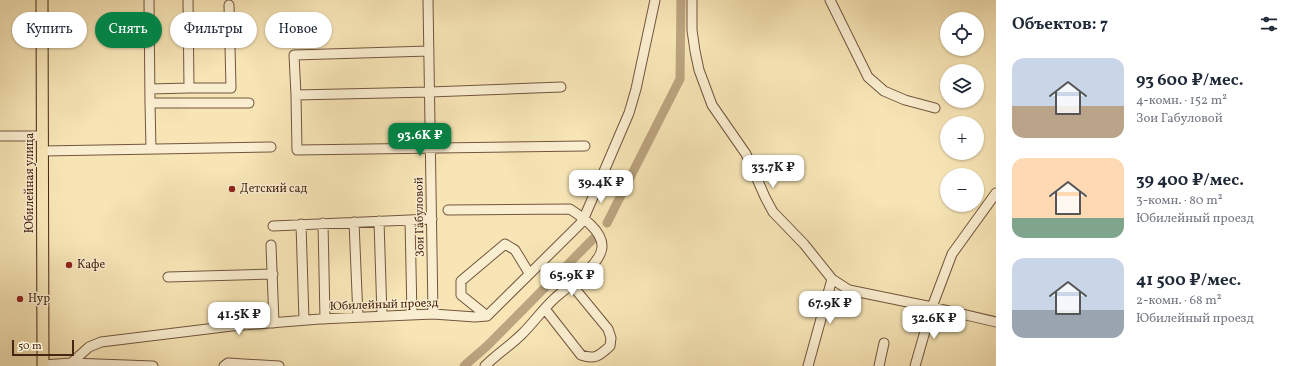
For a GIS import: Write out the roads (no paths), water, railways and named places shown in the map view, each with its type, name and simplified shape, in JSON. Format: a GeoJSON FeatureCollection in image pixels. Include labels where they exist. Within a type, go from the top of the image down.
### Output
{"type":"FeatureCollection","features":[{"type":"Feature","properties":{"kind":"main road","name":"Юбилейная улица"},"geometry":{"type":"LineString","coordinates":[[42,0],[42,365]]}},
{"type":"Feature","properties":{"kind":"street"},"geometry":{"type":"LineString","coordinates":[[149,0],[151,149]]}},
{"type":"Feature","properties":{"kind":"street"},"geometry":{"type":"LineString","coordinates":[[188,0],[189,88]]}},
{"type":"Feature","properties":{"kind":"street","name":"Зои Габуловой"},"geometry":{"type":"LineString","coordinates":[[428,0],[433,314]]}},
{"type":"Feature","properties":{"kind":"street"},"geometry":{"type":"LineString","coordinates":[[529,273],[515,250],[505,244],[461,281],[461,295],[487,316],[580,224],[584,218],[629,113],[636,89],[655,0]]}},
{"type":"Feature","properties":{"kind":"street"},"geometry":{"type":"LineString","coordinates":[[692,0],[692,30],[695,51],[699,70],[712,104],[746,154],[773,212],[804,244],[832,279],[849,290],[996,322]]}},
{"type":"Feature","properties":{"kind":"street"},"geometry":{"type":"LineString","coordinates":[[830,0],[868,77],[884,91],[905,100],[935,108]]}},
{"type":"Feature","properties":{"kind":"street"},"geometry":{"type":"LineString","coordinates":[[150,89],[231,88],[229,5]]}},
{"type":"Feature","properties":{"kind":"street"},"geometry":{"type":"LineString","coordinates":[[429,51],[294,54],[297,150],[585,146]]}},
{"type":"Feature","properties":{"kind":"street"},"geometry":{"type":"LineString","coordinates":[[296,95],[561,88]]}},
{"type":"Feature","properties":{"kind":"street"},"geometry":{"type":"LineString","coordinates":[[150,103],[249,103]]}},
{"type":"Feature","properties":{"kind":"street"},"geometry":{"type":"LineString","coordinates":[[0,136],[43,136]]}},
{"type":"Feature","properties":{"kind":"street"},"geometry":{"type":"LineString","coordinates":[[43,151],[271,147]]}},
{"type":"Feature","properties":{"kind":"street"},"geometry":{"type":"LineString","coordinates":[[915,366],[932,307],[952,254],[996,193]]}},
{"type":"Feature","properties":{"kind":"street"},"geometry":{"type":"LineString","coordinates":[[448,210],[570,210],[584,218],[601,239],[602,251],[594,264],[554,298],[522,335],[485,366]]}},
{"type":"Feature","properties":{"kind":"street"},"geometry":{"type":"LineString","coordinates":[[273,226],[432,219]]}},
{"type":"Feature","properties":{"kind":"street"},"geometry":{"type":"LineString","coordinates":[[410,220],[412,315]]}},
{"type":"Feature","properties":{"kind":"street"},"geometry":{"type":"LineString","coordinates":[[379,221],[382,316]]}},
{"type":"Feature","properties":{"kind":"street"},"geometry":{"type":"LineString","coordinates":[[354,222],[358,318]]}},
{"type":"Feature","properties":{"kind":"street"},"geometry":{"type":"LineString","coordinates":[[301,224],[304,320]]}},
{"type":"Feature","properties":{"kind":"street"},"geometry":{"type":"LineString","coordinates":[[323,224],[326,319]]}},
{"type":"Feature","properties":{"kind":"street"},"geometry":{"type":"LineString","coordinates":[[271,245],[274,323]]}},
{"type":"Feature","properties":{"kind":"street"},"geometry":{"type":"LineString","coordinates":[[168,277],[273,274]]}},
{"type":"Feature","properties":{"kind":"street"},"geometry":{"type":"LineString","coordinates":[[808,366],[832,279]]}},
{"type":"Feature","properties":{"kind":"street"},"geometry":{"type":"LineString","coordinates":[[545,309],[581,355],[596,357],[610,346],[611,338],[608,329],[571,284]]}},
{"type":"Feature","properties":{"kind":"street","name":"Юбилейный проезд"},"geometry":{"type":"LineString","coordinates":[[71,364],[89,347],[101,342],[232,326],[304,320],[433,314],[475,317],[487,316]]}},
{"type":"Feature","properties":{"kind":"street"},"geometry":{"type":"LineString","coordinates":[[879,366],[884,344]]}},
{"type":"Feature","properties":{"kind":"street"},"geometry":{"type":"LineString","coordinates":[[42,365],[71,364],[153,366]]}},
{"type":"Feature","properties":{"kind":"street"},"geometry":{"type":"LineString","coordinates":[[224,366],[228,364],[279,366]]}},
{"type":"Feature","properties":{"kind":"waterway"},"geometry":{"type":"LineString","coordinates":[[607,223],[680,79],[681,0]]}},
{"type":"Feature","properties":{"kind":"waterway"},"geometry":{"type":"LineString","coordinates":[[464,366],[487,346],[594,238]]}},
{"type":"Feature","properties":{"kind":"place","name":"Детский сад"},"geometry":{"type":"Point","coordinates":[232,189]}},
{"type":"Feature","properties":{"kind":"place","name":"Кафе"},"geometry":{"type":"Point","coordinates":[69,265]}},
{"type":"Feature","properties":{"kind":"place","name":"Нур"},"geometry":{"type":"Point","coordinates":[20,299]}}]}
